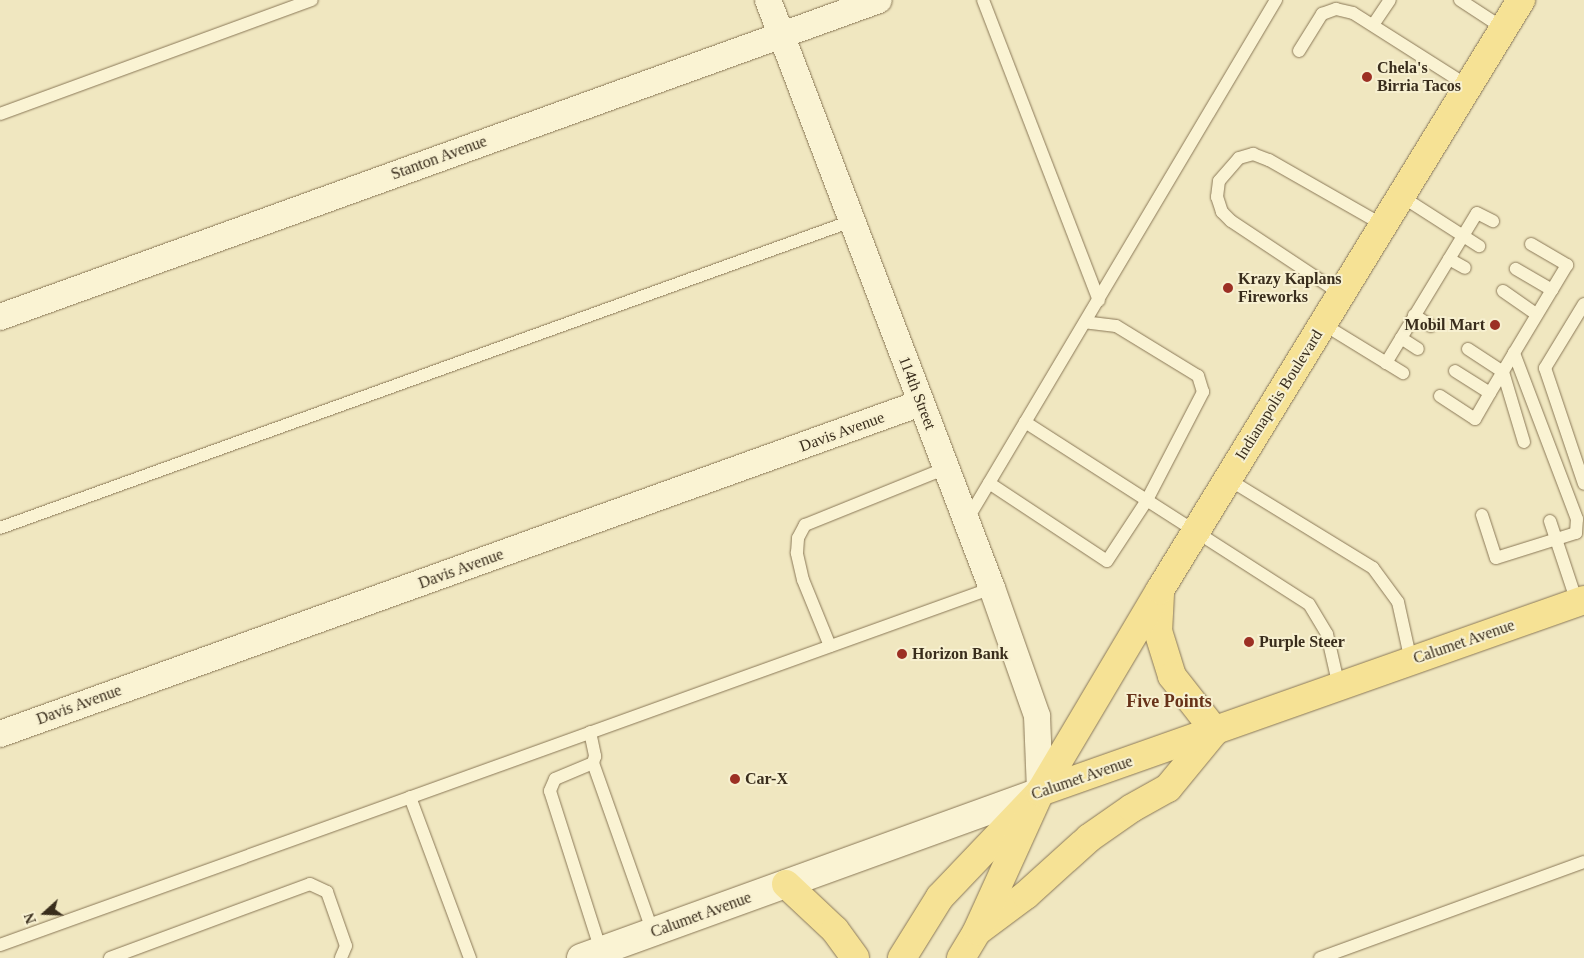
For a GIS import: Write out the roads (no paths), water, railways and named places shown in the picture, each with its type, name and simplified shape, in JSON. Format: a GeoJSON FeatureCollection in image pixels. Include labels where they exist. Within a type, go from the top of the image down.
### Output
{"type":"FeatureCollection","features":[{"type":"Feature","properties":{"kind":"main road","name":"Indianapolis Boulevard"},"geometry":{"type":"LineString","coordinates":[[960,958],[977,931],[1040,792],[1160,590],[1521,0]]}},
{"type":"Feature","properties":{"kind":"main road"},"geometry":{"type":"LineString","coordinates":[[977,931],[1026,895],[1089,838],[1132,808],[1168,788],[1215,731],[1172,676],[1158,631],[1160,590]]}},
{"type":"Feature","properties":{"kind":"main road","name":"Calumet Avenue"},"geometry":{"type":"LineString","coordinates":[[1040,792],[1580,601]]}},
{"type":"Feature","properties":{"kind":"main road","name":"Indianapolis Boulevard"},"geometry":{"type":"LineString","coordinates":[[902,958],[940,897],[1040,792]]}},
{"type":"Feature","properties":{"kind":"main road"},"geometry":{"type":"LineString","coordinates":[[786,884],[835,930],[854,958]]}},
{"type":"Feature","properties":{"kind":"street","name":"114th Street"},"geometry":{"type":"LineString","coordinates":[[768,0],[992,588],[1036,716],[1040,792]]}},
{"type":"Feature","properties":{"kind":"street","name":"Stanton Avenue"},"geometry":{"type":"LineString","coordinates":[[0,317],[879,0]]}},
{"type":"Feature","properties":{"kind":"street","name":"Davis Avenue"},"geometry":{"type":"LineString","coordinates":[[0,734],[921,403]]}},
{"type":"Feature","properties":{"kind":"street","name":"Calumet Avenue"},"geometry":{"type":"LineString","coordinates":[[591,954],[1040,792]]}},
{"type":"Feature","properties":{"kind":"lane"},"geometry":{"type":"LineString","coordinates":[[0,114],[312,0]]}},
{"type":"Feature","properties":{"kind":"lane"},"geometry":{"type":"LineString","coordinates":[[983,0],[1099,300]]}},
{"type":"Feature","properties":{"kind":"lane"},"geometry":{"type":"LineString","coordinates":[[966,521],[1276,0]]}},
{"type":"Feature","properties":{"kind":"lane"},"geometry":{"type":"LineString","coordinates":[[1373,25],[1390,0]]}},
{"type":"Feature","properties":{"kind":"lane"},"geometry":{"type":"LineString","coordinates":[[1460,0],[1503,28]]}},
{"type":"Feature","properties":{"kind":"lane"},"geometry":{"type":"LineString","coordinates":[[1299,51],[1322,14],[1336,9],[1354,12],[1468,86]]}},
{"type":"Feature","properties":{"kind":"lane"},"geometry":{"type":"LineString","coordinates":[[1341,294],[1231,221],[1222,212],[1217,197],[1219,181],[1239,158],[1253,154],[1270,160],[1383,225]]}},
{"type":"Feature","properties":{"kind":"lane"},"geometry":{"type":"LineString","coordinates":[[1401,196],[1479,246]]}},
{"type":"Feature","properties":{"kind":"lane"},"geometry":{"type":"LineString","coordinates":[[1386,363],[1477,213],[1493,221]]}},
{"type":"Feature","properties":{"kind":"lane"},"geometry":{"type":"LineString","coordinates":[[0,528],[852,221]]}},
{"type":"Feature","properties":{"kind":"lane"},"geometry":{"type":"LineString","coordinates":[[1440,396],[1475,418],[1536,314],[1567,266],[1531,244]]}},
{"type":"Feature","properties":{"kind":"lane"},"geometry":{"type":"LineString","coordinates":[[1449,259],[1466,268]]}},
{"type":"Feature","properties":{"kind":"lane"},"geometry":{"type":"LineString","coordinates":[[1516,269],[1552,290]]}},
{"type":"Feature","properties":{"kind":"lane"},"geometry":{"type":"LineString","coordinates":[[1503,291],[1536,314]]}},
{"type":"Feature","properties":{"kind":"lane"},"geometry":{"type":"LineString","coordinates":[[1584,304],[1545,368],[1584,484]]}},
{"type":"Feature","properties":{"kind":"lane"},"geometry":{"type":"LineString","coordinates":[[1414,315],[1431,326]]}},
{"type":"Feature","properties":{"kind":"lane"},"geometry":{"type":"LineString","coordinates":[[989,482],[1107,561],[1147,500],[1203,392],[1198,376],[1116,326],[1085,322]]}},
{"type":"Feature","properties":{"kind":"lane"},"geometry":{"type":"LineString","coordinates":[[1323,324],[1403,373]]}},
{"type":"Feature","properties":{"kind":"lane"},"geometry":{"type":"LineString","coordinates":[[1401,338],[1418,348]]}},
{"type":"Feature","properties":{"kind":"lane"},"geometry":{"type":"LineString","coordinates":[[1468,349],[1503,372],[1524,442]]}},
{"type":"Feature","properties":{"kind":"lane"},"geometry":{"type":"LineString","coordinates":[[1482,515],[1496,558],[1576,533],[1576,519],[1514,352]]}},
{"type":"Feature","properties":{"kind":"lane"},"geometry":{"type":"LineString","coordinates":[[1454,371],[1490,393]]}},
{"type":"Feature","properties":{"kind":"lane"},"geometry":{"type":"LineString","coordinates":[[1025,422],[1309,604],[1327,634],[1339,687]]}},
{"type":"Feature","properties":{"kind":"lane"},"geometry":{"type":"LineString","coordinates":[[830,646],[803,580],[797,552],[798,538],[805,525],[946,468]]}},
{"type":"Feature","properties":{"kind":"lane"},"geometry":{"type":"LineString","coordinates":[[1228,479],[1373,568],[1398,602],[1411,661]]}},
{"type":"Feature","properties":{"kind":"lane"},"geometry":{"type":"LineString","coordinates":[[1550,521],[1580,601]]}},
{"type":"Feature","properties":{"kind":"lane"},"geometry":{"type":"LineString","coordinates":[[0,945],[992,588]]}},
{"type":"Feature","properties":{"kind":"lane"},"geometry":{"type":"LineString","coordinates":[[590,732],[595,756],[593,764],[653,932]]}},
{"type":"Feature","properties":{"kind":"lane"},"geometry":{"type":"LineString","coordinates":[[591,954],[550,791],[555,779],[593,764]]}},
{"type":"Feature","properties":{"kind":"lane"},"geometry":{"type":"LineString","coordinates":[[410,797],[470,958]]}},
{"type":"Feature","properties":{"kind":"lane"},"geometry":{"type":"LineString","coordinates":[[1320,958],[1584,862]]}},
{"type":"Feature","properties":{"kind":"lane"},"geometry":{"type":"LineString","coordinates":[[110,958],[310,884],[327,892],[346,946],[341,958]]}},
{"type":"Feature","properties":{"kind":"place","name":"Chela's Birria Tacos"},"geometry":{"type":"Point","coordinates":[1367,77]}},
{"type":"Feature","properties":{"kind":"place","name":"Krazy Kaplans Fireworks"},"geometry":{"type":"Point","coordinates":[1228,288]}},
{"type":"Feature","properties":{"kind":"place","name":"Mobil Mart"},"geometry":{"type":"Point","coordinates":[1495,325]}},
{"type":"Feature","properties":{"kind":"place","name":"Purple Steer"},"geometry":{"type":"Point","coordinates":[1249,642]}},
{"type":"Feature","properties":{"kind":"place","name":"Horizon Bank"},"geometry":{"type":"Point","coordinates":[902,654]}},
{"type":"Feature","properties":{"kind":"place","name":"Car-X"},"geometry":{"type":"Point","coordinates":[735,779]}},
{"type":"Feature","properties":{"kind":"district","name":"Five Points"},"geometry":{"type":"Point","coordinates":[1169,701]}}]}
